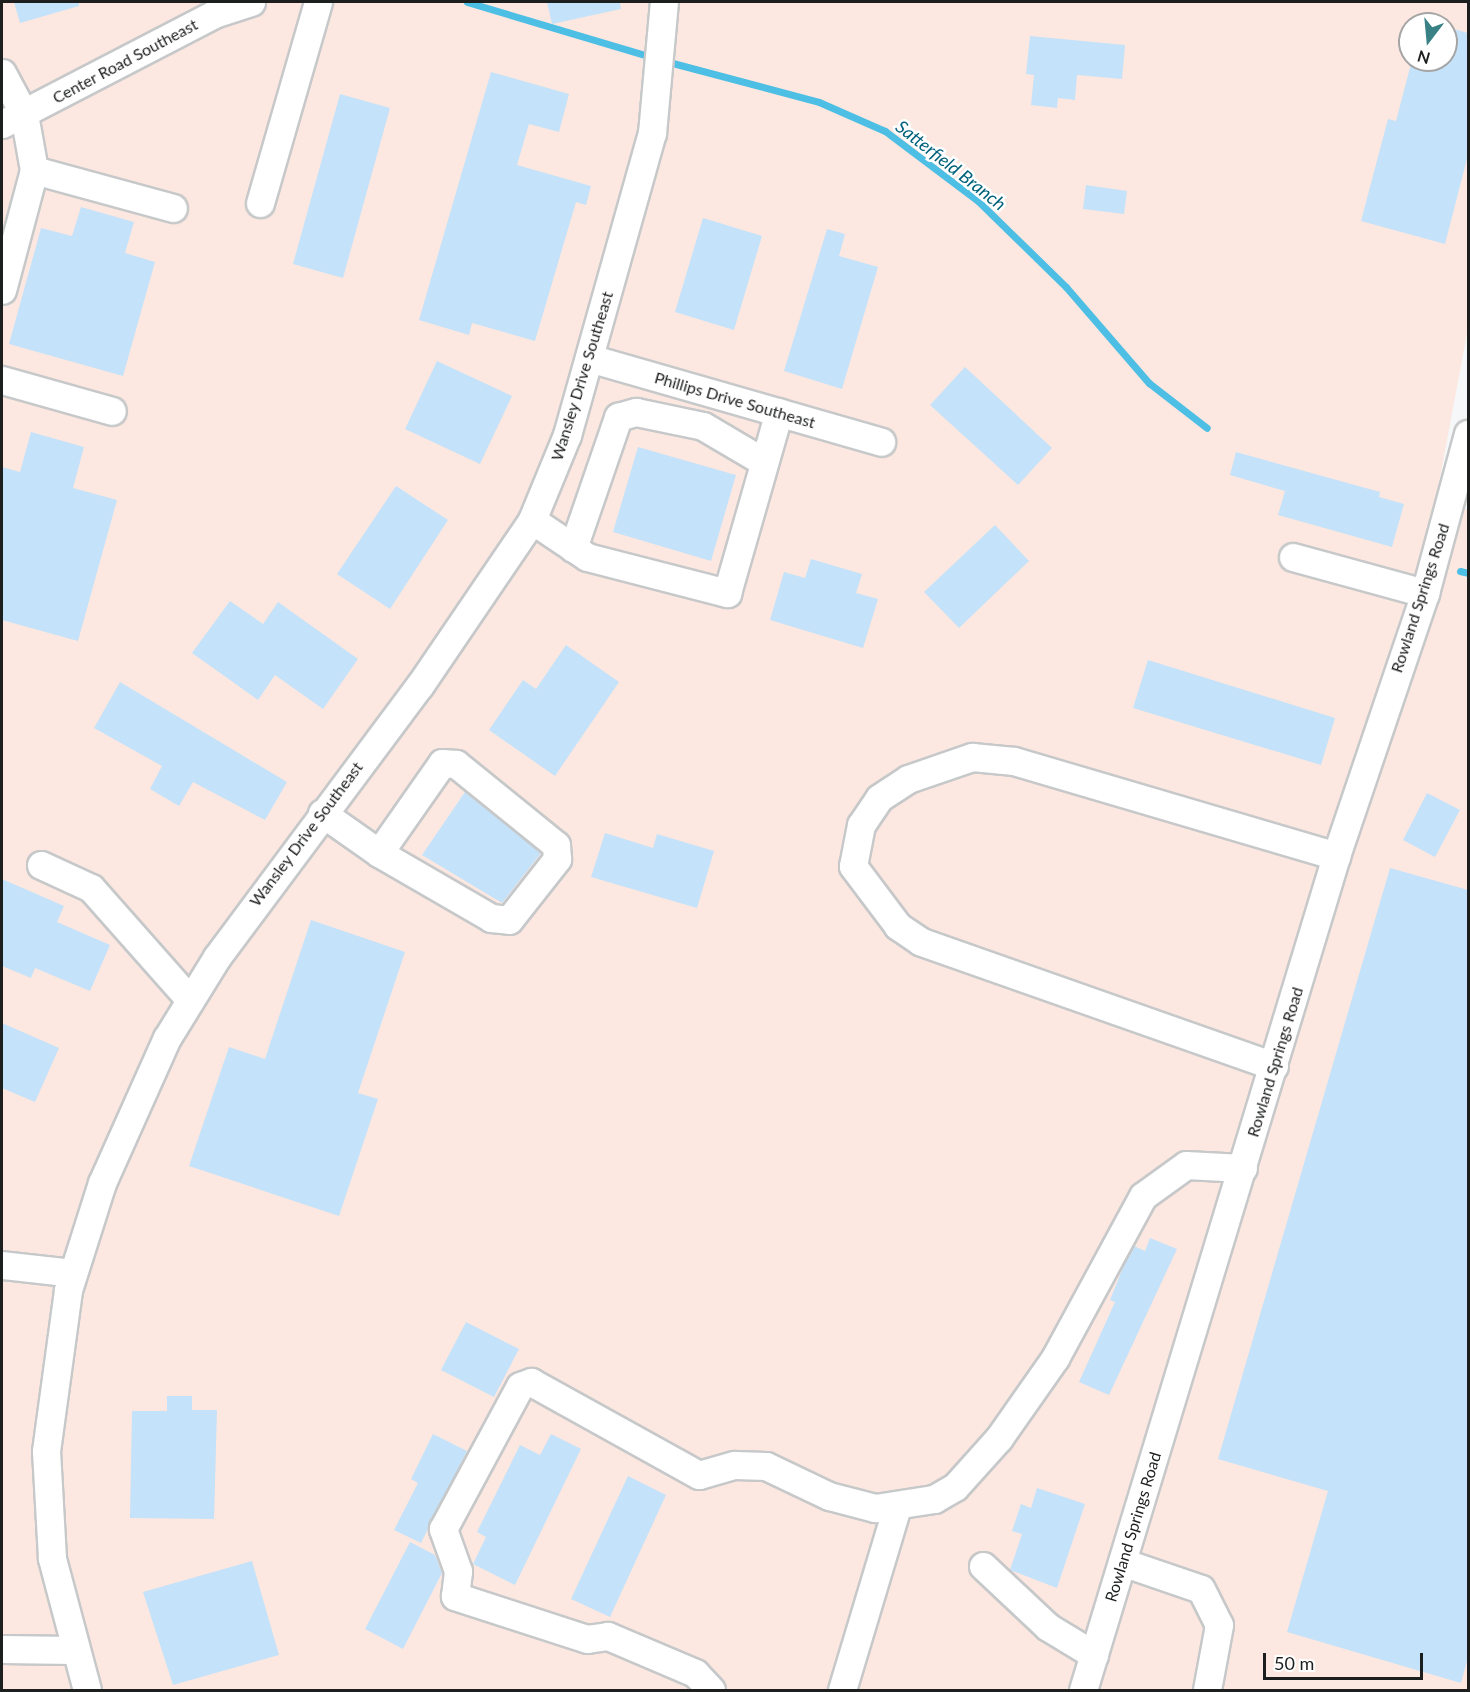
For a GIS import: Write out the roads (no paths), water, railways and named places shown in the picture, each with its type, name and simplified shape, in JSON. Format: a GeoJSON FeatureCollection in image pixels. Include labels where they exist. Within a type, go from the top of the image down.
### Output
{"type":"FeatureCollection","features":[{"type":"Feature","properties":{"kind":"street","name":"Center Road Southeast"},"geometry":{"type":"LineString","coordinates":[[13,119],[214,14],[251,2]]}},
{"type":"Feature","properties":{"kind":"street"},"geometry":{"type":"LineString","coordinates":[[260,203],[318,2]]}},
{"type":"Feature","properties":{"kind":"street","name":"Wansley Drive Southeast"},"geometry":{"type":"LineString","coordinates":[[87,1690],[73,1650],[52,1558],[46,1451],[57,1342],[73,1273],[128,1121],[190,1000],[249,909],[420,685],[532,520],[567,435],[652,133],[664,2]]}},
{"type":"Feature","properties":{"kind":"street"},"geometry":{"type":"LineString","coordinates":[[2,73],[13,119],[34,170],[2,290]]}},
{"type":"Feature","properties":{"kind":"street"},"geometry":{"type":"LineString","coordinates":[[34,170],[173,208]]}},
{"type":"Feature","properties":{"kind":"street","name":"Phillips Drive Southeast"},"geometry":{"type":"LineString","coordinates":[[589,358],[881,442]]}},
{"type":"Feature","properties":{"kind":"street"},"geometry":{"type":"LineString","coordinates":[[2,380],[112,411]]}},
{"type":"Feature","properties":{"kind":"street"},"geometry":{"type":"LineString","coordinates":[[573,548],[618,417],[636,412],[703,426],[765,462]]}},
{"type":"Feature","properties":{"kind":"street"},"geometry":{"type":"LineString","coordinates":[[532,520],[573,548],[656,579],[727,593],[779,412]]}},
{"type":"Feature","properties":{"kind":"street","name":"Rowland Springs Road"},"geometry":{"type":"LineString","coordinates":[[1083,1690],[1336,856],[1425,593],[1468,434]]}},
{"type":"Feature","properties":{"kind":"street"},"geometry":{"type":"LineString","coordinates":[[1293,557],[1425,593]]}},
{"type":"Feature","properties":{"kind":"street"},"geometry":{"type":"LineString","coordinates":[[1274,1066],[920,941],[898,926],[853,866],[861,825],[879,798],[908,779],[972,757],[1014,761],[1336,856]]}},
{"type":"Feature","properties":{"kind":"street"},"geometry":{"type":"LineString","coordinates":[[322,813],[379,853],[491,918],[509,920],[557,859],[556,845],[449,764],[442,764],[379,853]]}},
{"type":"Feature","properties":{"kind":"street"},"geometry":{"type":"LineString","coordinates":[[41,865],[92,888],[190,1000]]}},
{"type":"Feature","properties":{"kind":"street"},"geometry":{"type":"LineString","coordinates":[[711,1690],[695,1673],[608,1636],[587,1639],[455,1596],[458,1571],[443,1529],[520,1386],[531,1382],[699,1475],[735,1464],[766,1466],[829,1496],[875,1508],[897,1507],[934,1499],[955,1487],[999,1438],[1055,1358],[1143,1196],[1186,1165],[1243,1168]]}},
{"type":"Feature","properties":{"kind":"street"},"geometry":{"type":"LineString","coordinates":[[2,1265],[73,1273]]}},
{"type":"Feature","properties":{"kind":"street"},"geometry":{"type":"LineString","coordinates":[[842,1690],[897,1507]]}},
{"type":"Feature","properties":{"kind":"street"},"geometry":{"type":"LineString","coordinates":[[1122,1562],[1201,1588],[1219,1625],[1207,1690]]}},
{"type":"Feature","properties":{"kind":"street"},"geometry":{"type":"LineString","coordinates":[[982,1566],[1048,1627],[1094,1655]]}},
{"type":"Feature","properties":{"kind":"street"},"geometry":{"type":"LineString","coordinates":[[2,1648],[73,1650]]}},
{"type":"Feature","properties":{"kind":"waterway","name":"Satterfield Branch"},"geometry":{"type":"LineString","coordinates":[[467,2],[652,57]]}},
{"type":"Feature","properties":{"kind":"waterway","name":"Satterfield Branch"},"geometry":{"type":"LineString","coordinates":[[665,61],[819,102],[885,131],[978,201],[1066,287],[1149,383],[1207,428]]}},
{"type":"Feature","properties":{"kind":"waterway","name":"Satterfield Branch"},"geometry":{"type":"LineString","coordinates":[[1460,571],[1468,573]]}}]}
